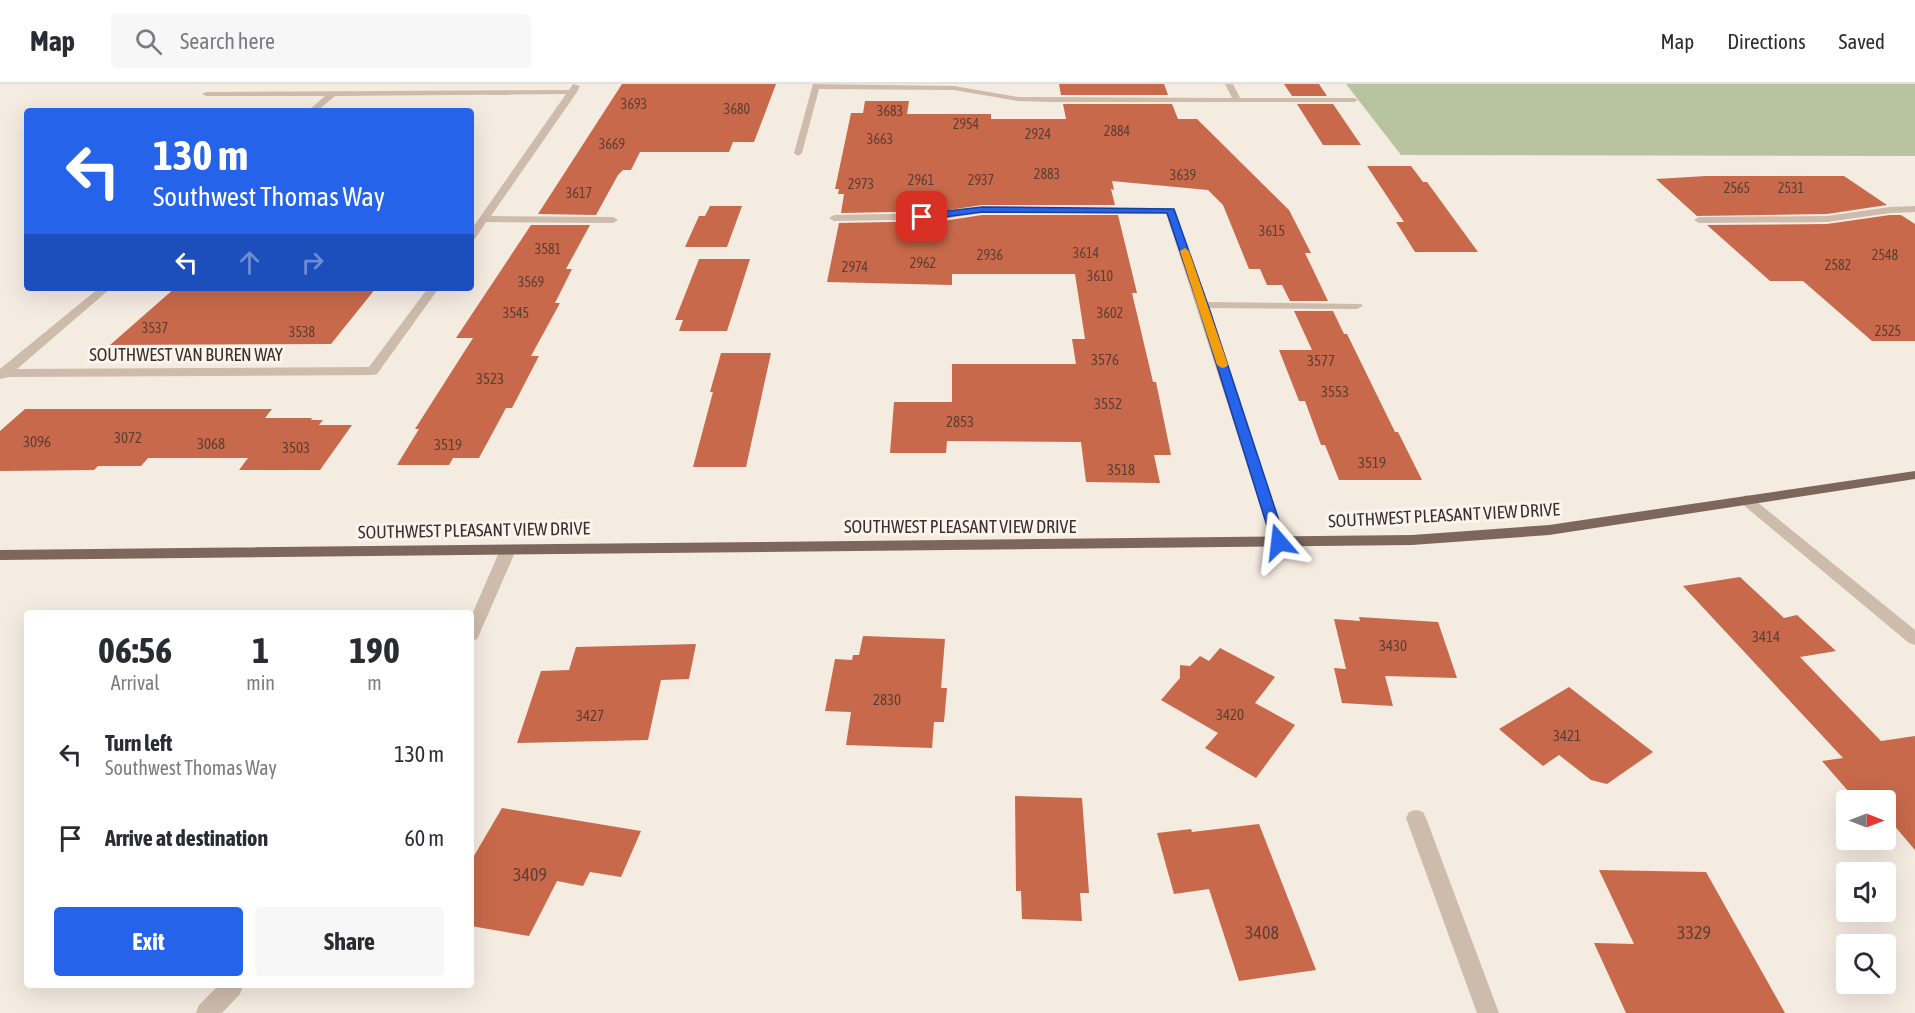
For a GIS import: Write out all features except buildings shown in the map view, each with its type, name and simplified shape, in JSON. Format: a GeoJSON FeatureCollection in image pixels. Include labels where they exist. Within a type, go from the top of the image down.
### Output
{"type":"FeatureCollection","features":[{"type":"Feature","properties":{"kind":"main road","name":"SOUTHWEST PLEASANT VIEW DRIVE"},"geometry":{"type":"LineString","coordinates":[[0,555],[1412,540],[1510,534],[1603,522],[1915,475]]}},
{"type":"Feature","properties":{"kind":"street"},"geometry":{"type":"LineString","coordinates":[[315,108],[344,84]]}},
{"type":"Feature","properties":{"kind":"street"},"geometry":{"type":"LineString","coordinates":[[1229,84],[1238,101]]}},
{"type":"Feature","properties":{"kind":"street"},"geometry":{"type":"LineString","coordinates":[[798,153],[817,86],[954,88],[1018,99],[1052,100],[1354,100]]}},
{"type":"Feature","properties":{"kind":"street"},"geometry":{"type":"LineString","coordinates":[[206,94],[575,88]]}},
{"type":"Feature","properties":{"kind":"street"},"geometry":{"type":"LineString","coordinates":[[474,233],[575,88]]}},
{"type":"Feature","properties":{"kind":"street"},"geometry":{"type":"LineString","coordinates":[[1699,220],[1827,219],[1890,210],[1915,209]]}},
{"type":"Feature","properties":{"kind":"street"},"geometry":{"type":"LineString","coordinates":[[834,218],[943,216],[982,210],[1170,210],[1279,542]]}},
{"type":"Feature","properties":{"kind":"street"},"geometry":{"type":"LineString","coordinates":[[484,219],[613,220]]}},
{"type":"Feature","properties":{"kind":"street"},"geometry":{"type":"LineString","coordinates":[[2,374],[102,291]]}},
{"type":"Feature","properties":{"kind":"street","name":"SOUTHWEST VAN BUREN WAY"},"geometry":{"type":"LineString","coordinates":[[2,374],[373,371],[432,291]]}},
{"type":"Feature","properties":{"kind":"street"},"geometry":{"type":"LineString","coordinates":[[1203,305],[1357,306]]}},
{"type":"Feature","properties":{"kind":"street"},"geometry":{"type":"LineString","coordinates":[[1746,500],[1915,639]]}},
{"type":"Feature","properties":{"kind":"street"},"geometry":{"type":"LineString","coordinates":[[474,628],[508,550]]}},
{"type":"Feature","properties":{"kind":"street"},"geometry":{"type":"LineString","coordinates":[[1416,818],[1488,1013]]}},
{"type":"Feature","properties":{"kind":"street"},"geometry":{"type":"LineString","coordinates":[[207,1013],[230,988]]}},
{"type":"Feature","properties":{"kind":"green space"},"geometry":{"type":"Polygon","coordinates":[[[1346,84],[1915,84],[1915,156],[1401,155],[1346,84]]]}},
{"type":"Feature","properties":{"kind":"slow traffic"},"geometry":{"type":"LineString","coordinates":[[1185,251],[1222,365]]}},
{"type":"Feature","properties":{"kind":"route"},"geometry":{"type":"LineString","coordinates":[[922,217],[982,210],[1170,210],[1279,542]]}}]}
